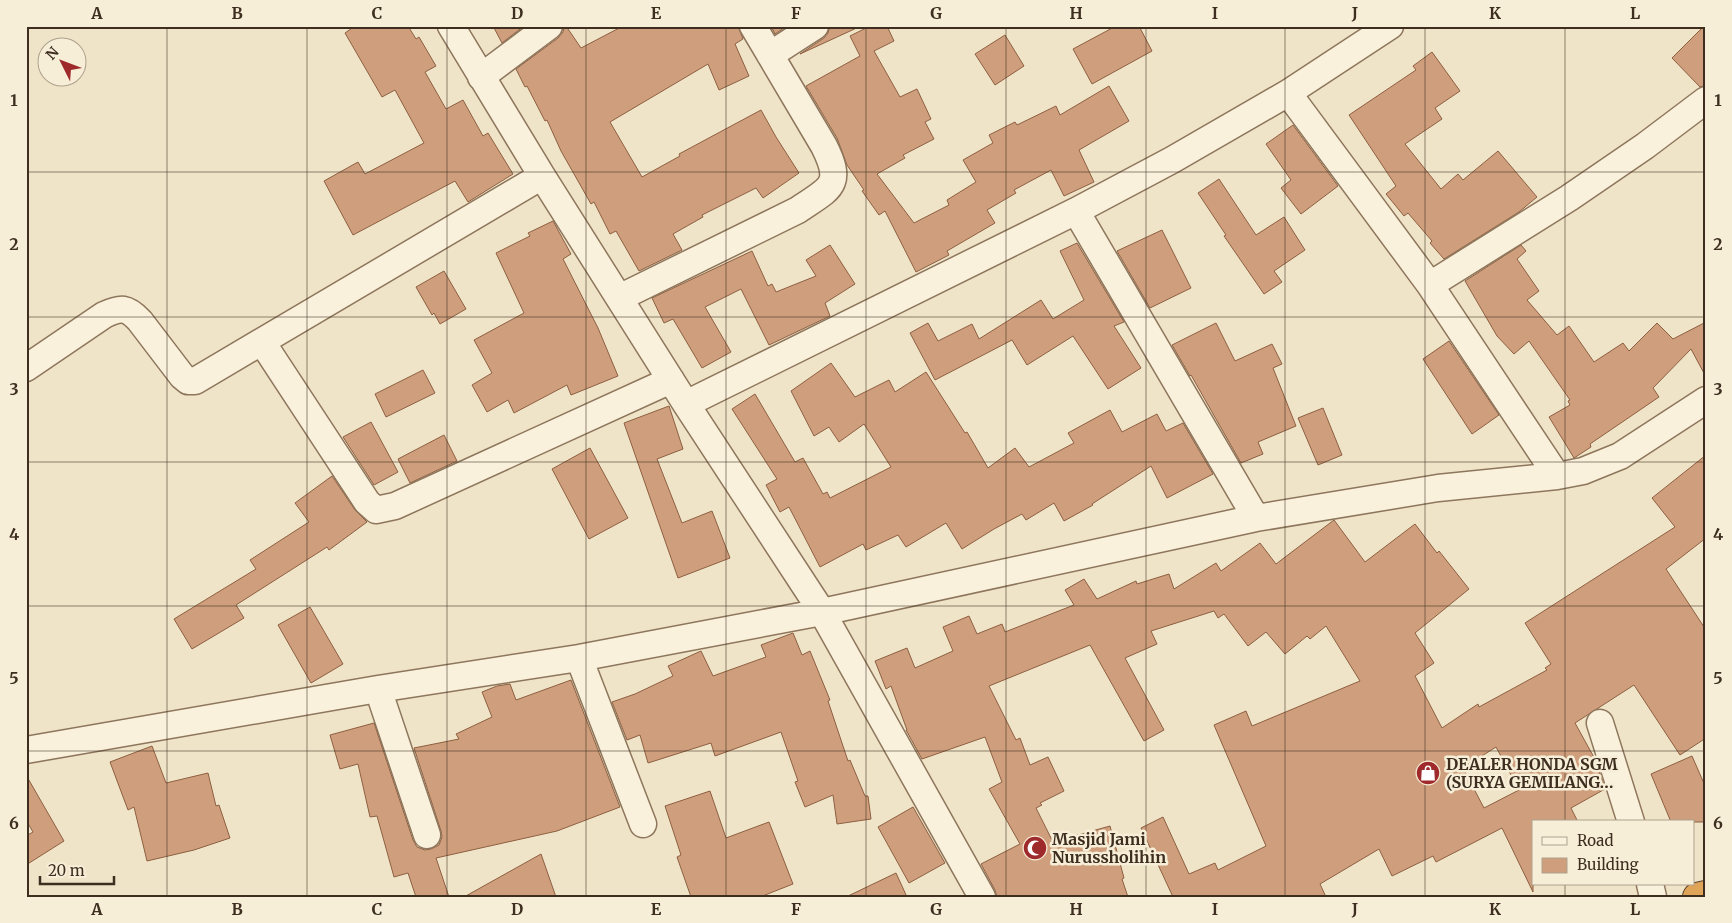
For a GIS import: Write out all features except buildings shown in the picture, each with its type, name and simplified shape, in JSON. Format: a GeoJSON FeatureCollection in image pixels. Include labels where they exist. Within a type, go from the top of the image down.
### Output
{"type":"FeatureCollection","features":[{"type":"Feature","properties":{"kind":"highway"},"geometry":{"type":"LineString","coordinates":[[1698,897],[1706,895]]}},
{"type":"Feature","properties":{"kind":"street"},"geometry":{"type":"LineString","coordinates":[[451,26],[542,176],[686,404],[822,612],[982,897]]}},
{"type":"Feature","properties":{"kind":"street"},"geometry":{"type":"LineString","coordinates":[[481,77],[549,26]]}},
{"type":"Feature","properties":{"kind":"street"},"geometry":{"type":"LineString","coordinates":[[619,298],[798,210],[821,194],[833,181],[835,175],[832,162],[824,146],[753,26]]}},
{"type":"Feature","properties":{"kind":"street"},"geometry":{"type":"LineString","coordinates":[[770,55],[815,26]]}},
{"type":"Feature","properties":{"kind":"street"},"geometry":{"type":"LineString","coordinates":[[686,404],[1076,211],[1172,160],[1288,94],[1390,26]]}},
{"type":"Feature","properties":{"kind":"street"},"geometry":{"type":"LineString","coordinates":[[1288,94],[1430,285],[1557,476]]}},
{"type":"Feature","properties":{"kind":"street"},"geometry":{"type":"LineString","coordinates":[[1430,285],[1569,198],[1645,146],[1706,100]]}},
{"type":"Feature","properties":{"kind":"street"},"geometry":{"type":"LineString","coordinates":[[26,368],[104,315],[115,310],[125,309],[134,315],[178,372],[190,382],[205,376],[542,176]]}},
{"type":"Feature","properties":{"kind":"street"},"geometry":{"type":"LineString","coordinates":[[1076,211],[1256,518]]}},
{"type":"Feature","properties":{"kind":"street"},"geometry":{"type":"LineString","coordinates":[[262,342],[367,502],[376,510],[395,506],[671,380]]}},
{"type":"Feature","properties":{"kind":"street"},"geometry":{"type":"LineString","coordinates":[[26,750],[378,689],[580,658],[822,612],[1256,518],[1438,488],[1557,476],[1583,471],[1620,456],[1706,400]]}},
{"type":"Feature","properties":{"kind":"street"},"geometry":{"type":"LineString","coordinates":[[580,658],[643,824]]}},
{"type":"Feature","properties":{"kind":"street"},"geometry":{"type":"LineString","coordinates":[[378,689],[427,835]]}},
{"type":"Feature","properties":{"kind":"street"},"geometry":{"type":"LineString","coordinates":[[1600,723],[1630,820]]}},
{"type":"Feature","properties":{"kind":"place","name":"DEALER HONDA SGM (SURYA GEMILANG…"},"geometry":{"type":"Point","coordinates":[1428,773]}},
{"type":"Feature","properties":{"kind":"place","name":"Masjid Jami Nurussholihin"},"geometry":{"type":"Point","coordinates":[1035,848]}}]}
